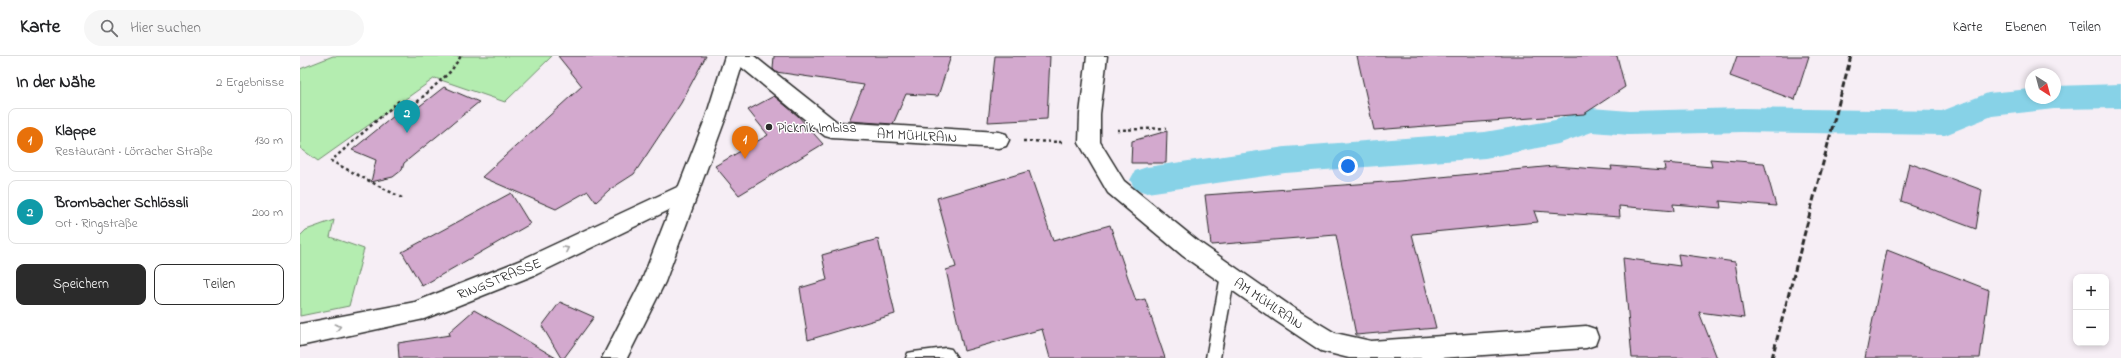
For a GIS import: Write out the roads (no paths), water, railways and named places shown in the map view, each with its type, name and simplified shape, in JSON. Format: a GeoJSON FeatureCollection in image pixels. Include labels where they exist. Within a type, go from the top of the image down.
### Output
{"type":"FeatureCollection","features":[{"type":"Feature","properties":{"kind":"street"},"geometry":{"type":"LineString","coordinates":[[614,358],[653,282],[716,117],[735,56]]}},
{"type":"Feature","properties":{"kind":"street","name":"AM MÜHLRAIN"},"geometry":{"type":"LineString","coordinates":[[741,56],[832,130],[999,140]]}},
{"type":"Feature","properties":{"kind":"street","name":"AM MÜHLRAIN"},"geometry":{"type":"LineString","coordinates":[[1097,56],[1089,137],[1116,186],[1150,217],[1228,275],[1284,314],[1330,343],[1371,352],[1586,337]]}},
{"type":"Feature","properties":{"kind":"street","name":"RINGSTRASSE"},"geometry":{"type":"LineString","coordinates":[[300,335],[416,312],[529,267],[688,191]]}},
{"type":"Feature","properties":{"kind":"lane"},"geometry":{"type":"LineString","coordinates":[[1213,358],[1228,275]]}},
{"type":"Feature","properties":{"kind":"lane"},"geometry":{"type":"LineString","coordinates":[[913,358],[946,354],[950,358]]}},
{"type":"Feature","properties":{"kind":"waterway"},"geometry":{"type":"LineString","coordinates":[[2061,98],[2121,96]]}},
{"type":"Feature","properties":{"kind":"waterway"},"geometry":{"type":"LineString","coordinates":[[1147,180],[1285,160],[1485,145],[1558,132],[1591,120],[1630,123],[1742,120],[1945,123],[1988,105],[2025,101]]}},
{"type":"Feature","properties":{"kind":"railway"},"geometry":{"type":"LineString","coordinates":[[1772,358],[1851,56]]}},
{"type":"Feature","properties":{"kind":"place","name":"Picknik Imbiss"},"geometry":{"type":"Point","coordinates":[769,127]}},
{"type":"Feature","properties":{"kind":"place","name":"Brombacher Schlössli"},"geometry":{"type":"Point","coordinates":[407,133]}},
{"type":"Feature","properties":{"kind":"place","name":"Klappe"},"geometry":{"type":"Point","coordinates":[745,159]}}]}
